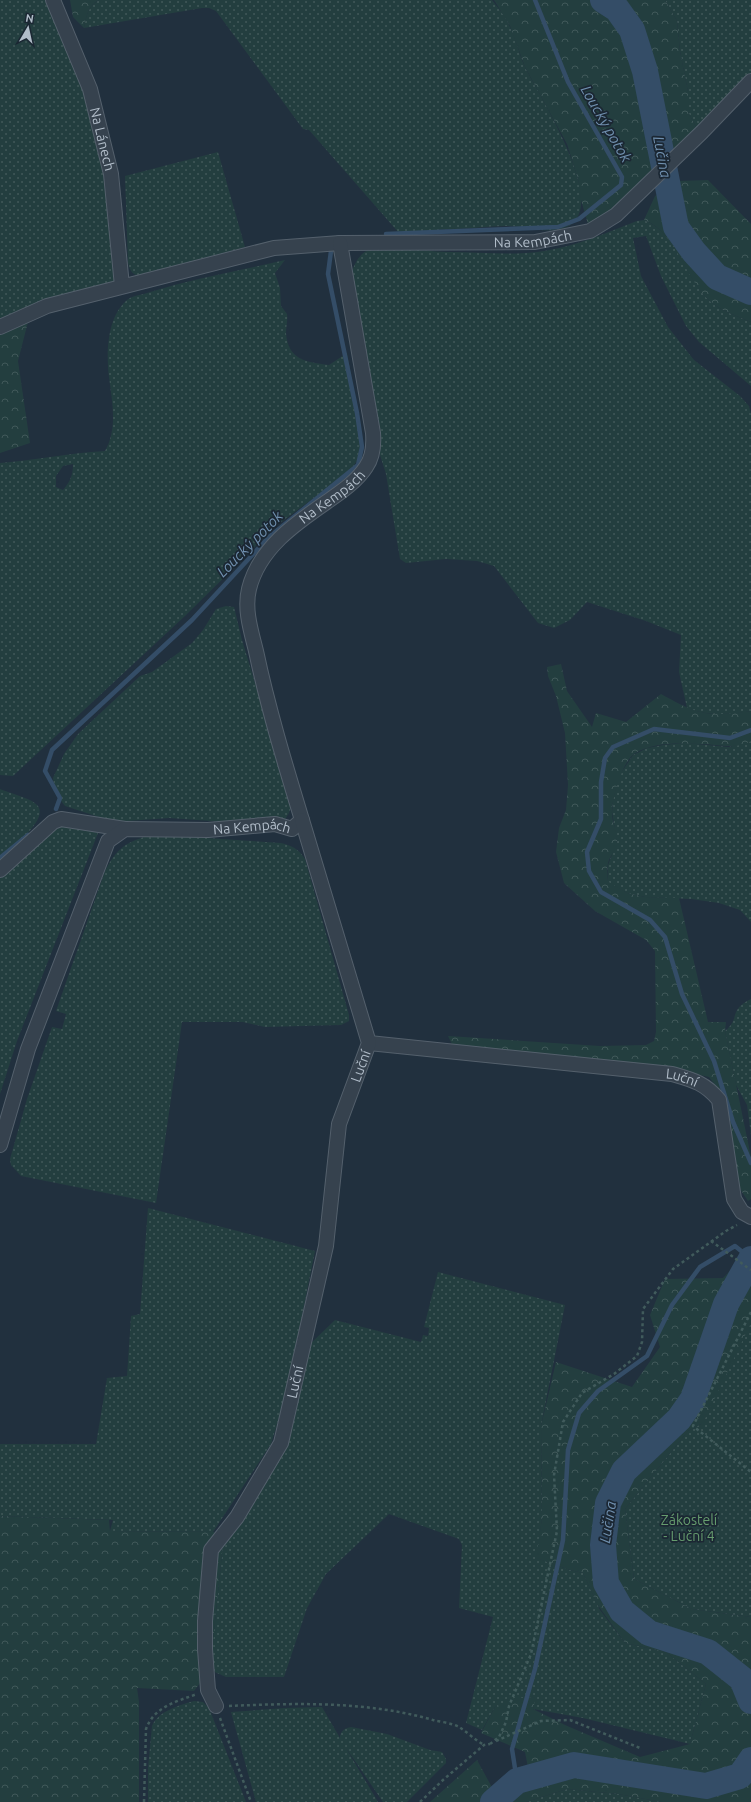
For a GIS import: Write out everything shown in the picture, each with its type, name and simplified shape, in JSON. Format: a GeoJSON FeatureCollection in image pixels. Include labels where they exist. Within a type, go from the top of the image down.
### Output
{"type":"FeatureCollection","features":[{"type":"Feature","properties":{"kind":"street","name":"Na Lánech"},"geometry":{"type":"LineString","coordinates":[[53,0],[90,89],[110,167],[122,286]]}},
{"type":"Feature","properties":{"kind":"street","name":"Na Kempách"},"geometry":{"type":"LineString","coordinates":[[125,829],[208,830],[275,824],[292,830],[302,820],[266,698],[248,614],[249,589],[257,568],[267,552],[281,536],[300,520],[343,491],[366,468],[374,445],[340,243],[535,242],[590,231],[616,215],[687,147],[751,81]]}},
{"type":"Feature","properties":{"kind":"street"},"geometry":{"type":"LineString","coordinates":[[0,328],[47,306],[274,248],[340,243]]}},
{"type":"Feature","properties":{"kind":"street"},"geometry":{"type":"LineString","coordinates":[[0,870],[53,822],[61,819],[125,829]]}},
{"type":"Feature","properties":{"kind":"street","name":"Luční"},"geometry":{"type":"LineString","coordinates":[[216,1706],[208,1690],[205,1649],[205,1621],[212,1550],[237,1517],[281,1443],[326,1246],[339,1124],[369,1043],[302,820]]}},
{"type":"Feature","properties":{"kind":"street"},"geometry":{"type":"LineString","coordinates":[[0,1145],[28,1049],[108,841],[125,829]]}},
{"type":"Feature","properties":{"kind":"street","name":"Luční"},"geometry":{"type":"LineString","coordinates":[[369,1043],[672,1074],[698,1082],[711,1089],[719,1100],[734,1198],[742,1212],[750,1218]]}},
{"type":"Feature","properties":{"kind":"path"},"geometry":{"type":"LineString","coordinates":[[490,1744],[499,1737],[506,1722],[511,1701],[531,1654],[557,1531],[554,1475],[563,1422],[582,1393],[614,1374],[637,1356],[642,1342],[643,1309],[673,1269],[726,1231],[750,1218]]}},
{"type":"Feature","properties":{"kind":"path"},"geometry":{"type":"LineString","coordinates":[[711,1241],[751,1270]]}},
{"type":"Feature","properties":{"kind":"path"},"geometry":{"type":"LineString","coordinates":[[751,1312],[693,1426],[751,1472]]}},
{"type":"Feature","properties":{"kind":"path"},"geometry":{"type":"LineString","coordinates":[[144,1802],[146,1730],[150,1720],[168,1704],[208,1690]]}},
{"type":"Feature","properties":{"kind":"path"},"geometry":{"type":"LineString","coordinates":[[251,1802],[220,1721],[216,1706],[279,1703],[321,1704],[406,1712],[459,1727],[470,1737],[484,1745]]}},
{"type":"Feature","properties":{"kind":"path"},"geometry":{"type":"LineString","coordinates":[[420,1802],[484,1745],[490,1744],[541,1720],[570,1720],[640,1748]]}},
{"type":"Feature","properties":{"kind":"green space"},"geometry":{"type":"Polygon","coordinates":[[[0,0],[53,0],[90,89],[122,286],[0,327],[0,0]]]}},
{"type":"Feature","properties":{"kind":"green space"},"geometry":{"type":"Polygon","coordinates":[[[70,0],[99,0],[90,8],[84,28],[73,17],[70,0]]]}},
{"type":"Feature","properties":{"kind":"green space"},"geometry":{"type":"Polygon","coordinates":[[[99,0],[492,0],[507,21],[514,35],[525,67],[567,147],[576,172],[581,194],[580,212],[570,225],[555,230],[538,230],[505,226],[399,233],[309,130],[303,129],[216,11],[209,8],[202,8],[84,28],[90,8],[99,0]]]}},
{"type":"Feature","properties":{"kind":"green space"},"geometry":{"type":"Polygon","coordinates":[[[494,0],[665,0],[677,21],[680,51],[688,92],[688,112],[697,129],[590,231],[581,200],[578,179],[567,144],[525,67],[510,26],[494,0]]]}},
{"type":"Feature","properties":{"kind":"green space"},"geometry":{"type":"Polygon","coordinates":[[[665,0],[751,0],[751,73],[697,129],[688,112],[688,92],[680,51],[677,21],[665,0]]]}},
{"type":"Feature","properties":{"kind":"green space"},"geometry":{"type":"Polygon","coordinates":[[[218,152],[245,247],[142,277],[134,274],[128,263],[125,176],[218,152]]]}},
{"type":"Feature","properties":{"kind":"green space"},"geometry":{"type":"Polygon","coordinates":[[[708,180],[751,224],[751,322],[714,305],[701,292],[664,234],[655,226],[644,220],[655,196],[677,181],[708,180]]]}},
{"type":"Feature","properties":{"kind":"green space"},"geometry":{"type":"Polygon","coordinates":[[[644,220],[656,226],[665,235],[673,245],[701,291],[714,305],[751,322],[751,386],[699,342],[686,326],[661,276],[646,236],[633,238],[641,276],[668,327],[694,360],[740,396],[749,406],[751,414],[751,711],[711,714],[687,708],[679,672],[681,635],[646,621],[587,602],[570,620],[554,628],[538,623],[494,566],[477,561],[446,559],[406,563],[400,559],[386,474],[380,455],[380,444],[352,272],[359,257],[364,252],[376,249],[497,253],[544,251],[579,242],[637,221],[644,220]]]}},
{"type":"Feature","properties":{"kind":"green space"},"geometry":{"type":"Polygon","coordinates":[[[285,260],[275,273],[280,288],[281,306],[287,314],[286,333],[287,342],[290,349],[294,354],[306,361],[329,365],[347,353],[362,439],[361,453],[358,460],[349,472],[269,531],[249,553],[185,616],[13,776],[0,775],[0,463],[105,451],[112,434],[113,424],[108,367],[109,336],[115,316],[120,307],[127,300],[181,283],[285,260]],[[73,464],[63,466],[56,476],[56,487],[63,490],[68,484],[71,478],[73,464]]]}},
{"type":"Feature","properties":{"kind":"green space"},"geometry":{"type":"Polygon","coordinates":[[[30,314],[18,361],[30,443],[0,453],[0,327],[30,314]]]}},
{"type":"Feature","properties":{"kind":"green space"},"geometry":{"type":"Polygon","coordinates":[[[226,606],[234,607],[242,640],[292,804],[284,821],[253,824],[169,818],[114,822],[65,806],[55,793],[53,778],[64,754],[78,734],[140,676],[152,672],[192,643],[203,630],[216,609],[226,606]]]}},
{"type":"Feature","properties":{"kind":"green space"},"geometry":{"type":"Polygon","coordinates":[[[561,664],[567,691],[592,727],[596,713],[626,722],[661,694],[696,711],[713,714],[726,714],[751,711],[751,741],[745,744],[732,746],[706,744],[657,745],[641,750],[630,758],[622,772],[616,789],[612,818],[617,840],[616,846],[608,863],[607,870],[607,881],[627,893],[645,897],[679,898],[708,1022],[726,1022],[725,1031],[751,1157],[751,1199],[748,1201],[740,1189],[722,1094],[709,1077],[686,1072],[525,1052],[454,1048],[448,1036],[600,1046],[646,1045],[654,1041],[656,1032],[655,951],[646,940],[595,911],[564,883],[556,852],[559,828],[566,810],[568,785],[565,733],[556,696],[548,676],[547,667],[561,664]]]}},
{"type":"Feature","properties":{"kind":"green space"},"geometry":{"type":"Polygon","coordinates":[[[751,741],[751,922],[740,910],[719,903],[691,899],[645,897],[627,893],[607,882],[608,865],[617,841],[612,812],[613,800],[619,776],[633,755],[647,748],[663,745],[685,743],[729,747],[751,741]]]}},
{"type":"Feature","properties":{"kind":"green space"},"geometry":{"type":"Polygon","coordinates":[[[0,789],[34,802],[40,811],[34,826],[12,848],[0,857],[0,789]]]}},
{"type":"Feature","properties":{"kind":"green space"},"geometry":{"type":"Polygon","coordinates":[[[61,821],[98,833],[17,1041],[0,1094],[0,871],[61,821]]]}},
{"type":"Feature","properties":{"kind":"green space"},"geometry":{"type":"Polygon","coordinates":[[[147,836],[176,836],[281,843],[292,846],[297,850],[305,859],[349,1015],[349,1021],[341,1025],[265,1027],[243,1022],[182,1022],[156,1203],[21,1176],[11,1165],[10,1159],[27,1099],[52,1027],[62,1029],[66,1014],[56,1011],[105,871],[113,858],[122,848],[132,841],[147,836]]]}},
{"type":"Feature","properties":{"kind":"green space"},"geometry":{"type":"Polygon","coordinates":[[[751,999],[751,1135],[747,1105],[736,1085],[725,1031],[733,1022],[739,1007],[751,999]]]}},
{"type":"Feature","properties":{"kind":"green space"},"geometry":{"type":"Polygon","coordinates":[[[148,1208],[315,1251],[286,1395],[271,1444],[213,1532],[110,1531],[113,1520],[0,1516],[0,1444],[96,1444],[107,1378],[127,1376],[131,1316],[140,1314],[148,1208]]]}},
{"type":"Feature","properties":{"kind":"green space"},"geometry":{"type":"Polygon","coordinates":[[[751,1249],[751,1323],[703,1423],[688,1431],[625,1509],[634,1579],[692,1609],[751,1617],[751,1802],[662,1802],[618,1794],[567,1789],[526,1802],[507,1802],[501,1795],[517,1781],[531,1783],[525,1752],[481,1733],[495,1707],[514,1698],[536,1697],[533,1709],[565,1725],[640,1757],[690,1744],[706,1684],[666,1652],[625,1643],[597,1604],[583,1573],[536,1558],[542,1518],[541,1426],[556,1362],[632,1387],[660,1347],[650,1315],[665,1279],[723,1278],[751,1249]]]}},
{"type":"Feature","properties":{"kind":"green space"},"geometry":{"type":"Polygon","coordinates":[[[438,1272],[565,1305],[541,1426],[542,1518],[537,1558],[583,1573],[600,1610],[625,1643],[666,1652],[706,1684],[690,1744],[583,1718],[533,1709],[535,1697],[495,1707],[482,1730],[466,1723],[493,1617],[459,1608],[462,1545],[459,1539],[389,1514],[326,1574],[307,1608],[284,1677],[226,1677],[210,1670],[224,1534],[281,1443],[309,1345],[335,1320],[421,1342],[423,1335],[428,1336],[429,1328],[424,1327],[438,1272]]]}},
{"type":"Feature","properties":{"kind":"green space","name":"Zákostelí - Luční 4"},"geometry":{"type":"Polygon","coordinates":[[[751,1322],[751,1617],[692,1609],[634,1579],[625,1509],[688,1431],[701,1424],[751,1322]]]}},
{"type":"Feature","properties":{"kind":"green space"},"geometry":{"type":"Polygon","coordinates":[[[0,1516],[109,1520],[110,1531],[213,1532],[224,1534],[210,1670],[194,1691],[137,1688],[139,1702],[139,1802],[0,1802],[0,1516]]]}},
{"type":"Feature","properties":{"kind":"green space"},"geometry":{"type":"Polygon","coordinates":[[[194,1701],[203,1702],[209,1708],[246,1802],[148,1802],[148,1768],[152,1726],[159,1716],[170,1709],[194,1701]]]}},
{"type":"Feature","properties":{"kind":"green space"},"geometry":{"type":"Polygon","coordinates":[[[322,1707],[340,1738],[343,1730],[351,1727],[387,1734],[430,1750],[442,1752],[446,1759],[446,1763],[407,1802],[383,1802],[346,1748],[378,1802],[256,1802],[231,1712],[322,1707]]]}},
{"type":"Feature","properties":{"kind":"green space"},"geometry":{"type":"Polygon","coordinates":[[[477,1760],[500,1802],[430,1802],[477,1760]]]}},
{"type":"Feature","properties":{"kind":"green space"},"geometry":{"type":"Polygon","coordinates":[[[567,1789],[618,1794],[662,1802],[526,1802],[567,1789]]]}},
{"type":"Feature","properties":{"kind":"waterway","name":"Loucký potok"},"geometry":{"type":"LineString","coordinates":[[386,234],[558,227],[579,219],[621,185],[622,177],[568,82],[535,0]]}},
{"type":"Feature","properties":{"kind":"waterway","name":"Lučina"},"geometry":{"type":"LineString","coordinates":[[603,0],[617,9],[632,30],[645,71],[676,227],[694,252],[717,277],[751,292]]}},
{"type":"Feature","properties":{"kind":"waterway","name":"Loucký potok"},"geometry":{"type":"LineString","coordinates":[[56,809],[60,798],[45,771],[52,750],[192,620],[269,537],[358,465],[362,447],[357,413],[328,274],[331,251]]}},
{"type":"Feature","properties":{"kind":"waterway"},"geometry":{"type":"LineString","coordinates":[[751,730],[730,738],[654,729],[613,747],[605,758],[601,782],[601,819],[587,852],[589,871],[601,892],[650,920],[665,937],[682,994],[714,1061],[733,1122],[751,1163]]}},
{"type":"Feature","properties":{"kind":"waterway","name":"Loucký potok"},"geometry":{"type":"LineString","coordinates":[[0,858],[28,835]]}},
{"type":"Feature","properties":{"kind":"waterway"},"geometry":{"type":"LineString","coordinates":[[517,1781],[512,1749],[535,1669],[563,1540],[568,1450],[579,1413],[598,1391],[647,1356],[672,1305],[700,1267],[735,1246],[751,1259]]}},
{"type":"Feature","properties":{"kind":"waterway","name":"Lučina"},"geometry":{"type":"LineString","coordinates":[[751,1259],[726,1304],[693,1399],[679,1419],[624,1471],[608,1503],[603,1545],[606,1583],[622,1611],[649,1633],[708,1652],[742,1679],[751,1701]]}},
{"type":"Feature","properties":{"kind":"waterway","name":"Lučina"},"geometry":{"type":"LineString","coordinates":[[493,1802],[517,1781],[574,1765],[706,1786],[740,1776],[751,1760]]}}]}
